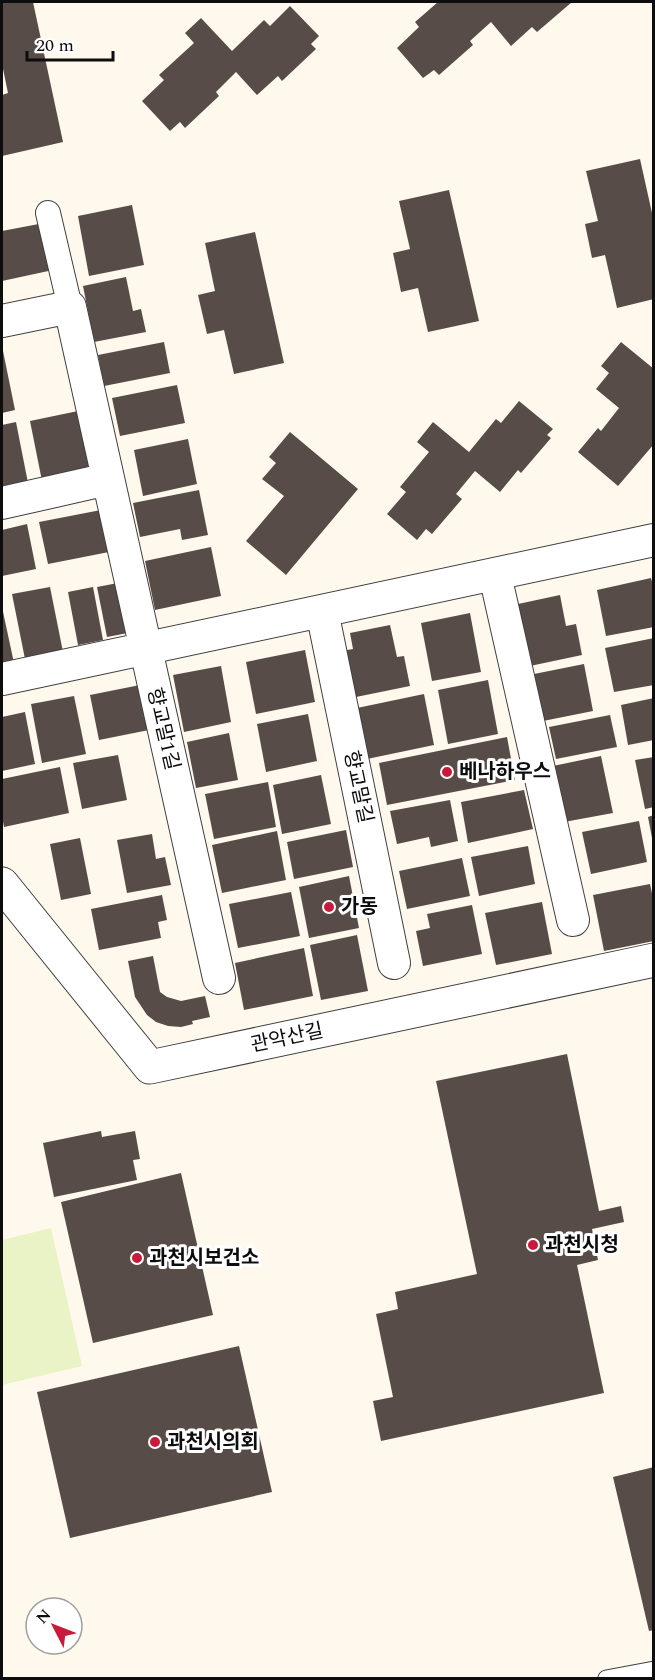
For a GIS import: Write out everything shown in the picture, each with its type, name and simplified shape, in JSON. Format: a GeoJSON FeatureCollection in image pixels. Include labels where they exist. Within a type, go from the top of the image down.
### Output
{"type":"FeatureCollection","features":[{"type":"Feature","properties":{"kind":"street","name":"향교말1길"},"geometry":{"type":"LineString","coordinates":[[48,213],[219,978]]}},
{"type":"Feature","properties":{"kind":"street"},"geometry":{"type":"LineString","coordinates":[[2,321],[70,306]]}},
{"type":"Feature","properties":{"kind":"street"},"geometry":{"type":"LineString","coordinates":[[2,502],[108,479]]}},
{"type":"Feature","properties":{"kind":"street"},"geometry":{"type":"LineString","coordinates":[[2,679],[654,540]]}},
{"type":"Feature","properties":{"kind":"street"},"geometry":{"type":"LineString","coordinates":[[495,575],[573,920]]}},
{"type":"Feature","properties":{"kind":"street","name":"향교말길"},"geometry":{"type":"LineString","coordinates":[[322,611],[394,963]]}},
{"type":"Feature","properties":{"kind":"street","name":"관악산길"},"geometry":{"type":"LineString","coordinates":[[2,884],[150,1067],[654,960]]}},
{"type":"Feature","properties":{"kind":"lane"},"geometry":{"type":"LineString","coordinates":[[606,1678],[654,1669]]}},
{"type":"Feature","properties":{"kind":"green space"},"geometry":{"type":"Polygon","coordinates":[[[51,1228],[82,1366],[2,1385],[2,1240],[51,1228]]]}},
{"type":"Feature","properties":{"kind":"building"},"geometry":{"type":"Polygon","coordinates":[[[2,2],[33,2],[63,142],[2,156],[2,95],[8,93],[2,64],[2,2]]]}},
{"type":"Feature","properties":{"kind":"building"},"geometry":{"type":"Polygon","coordinates":[[[438,2],[572,2],[537,32],[532,27],[511,46],[491,22],[470,41],[473,45],[439,75],[434,70],[423,78],[397,48],[419,27],[415,22],[438,2]]]}},
{"type":"Feature","properties":{"kind":"building"},"geometry":{"type":"Polygon","coordinates":[[[290,6],[319,36],[311,44],[316,49],[282,81],[278,76],[257,95],[236,72],[216,92],[219,96],[185,128],[180,122],[170,131],[142,101],[164,80],[159,75],[194,43],[185,33],[201,18],[232,51],[264,20],[270,26],[290,6]]]}},
{"type":"Feature","properties":{"kind":"building"},"geometry":{"type":"Polygon","coordinates":[[[640,159],[654,222],[654,299],[617,308],[605,255],[592,258],[585,224],[598,221],[586,171],[640,159]]]}},
{"type":"Feature","properties":{"kind":"building"},"geometry":{"type":"Polygon","coordinates":[[[449,190],[479,321],[428,332],[418,288],[401,292],[393,253],[410,249],[399,201],[449,190]]]}},
{"type":"Feature","properties":{"kind":"building"},"geometry":{"type":"Polygon","coordinates":[[[132,205],[144,265],[89,276],[78,216],[132,205]]]}},
{"type":"Feature","properties":{"kind":"building"},"geometry":{"type":"Polygon","coordinates":[[[44,223],[53,270],[2,281],[2,231],[44,223]]]}},
{"type":"Feature","properties":{"kind":"building"},"geometry":{"type":"Polygon","coordinates":[[[255,232],[284,363],[234,374],[224,330],[207,334],[198,295],[215,291],[205,243],[255,232]]]}},
{"type":"Feature","properties":{"kind":"building"},"geometry":{"type":"Polygon","coordinates":[[[126,277],[133,311],[141,309],[146,332],[94,342],[83,286],[126,277]]]}},
{"type":"Feature","properties":{"kind":"building"},"geometry":{"type":"Polygon","coordinates":[[[164,342],[170,373],[104,386],[98,355],[164,342]]]}},
{"type":"Feature","properties":{"kind":"building"},"geometry":{"type":"Polygon","coordinates":[[[621,342],[654,369],[654,444],[618,486],[578,452],[598,428],[601,431],[619,408],[596,389],[609,373],[601,366],[621,342]]]}},
{"type":"Feature","properties":{"kind":"building"},"geometry":{"type":"Polygon","coordinates":[[[2,346],[15,410],[2,413],[2,346]]]}},
{"type":"Feature","properties":{"kind":"building"},"geometry":{"type":"Polygon","coordinates":[[[177,385],[185,423],[120,436],[112,398],[177,385]]]}},
{"type":"Feature","properties":{"kind":"building"},"geometry":{"type":"Polygon","coordinates":[[[519,401],[553,429],[547,435],[551,438],[521,473],[518,470],[500,492],[475,471],[456,494],[462,499],[432,534],[426,529],[417,540],[387,514],[406,492],[400,487],[429,452],[417,442],[433,422],[469,452],[496,419],[501,423],[519,401]]]}},
{"type":"Feature","properties":{"kind":"building"},"geometry":{"type":"Polygon","coordinates":[[[78,411],[90,472],[42,481],[30,421],[78,411]]]}},
{"type":"Feature","properties":{"kind":"building"},"geometry":{"type":"Polygon","coordinates":[[[16,422],[28,483],[2,488],[2,425],[16,422]]]}},
{"type":"Feature","properties":{"kind":"building"},"geometry":{"type":"Polygon","coordinates":[[[290,432],[358,489],[286,575],[246,541],[284,496],[262,479],[276,463],[269,457],[290,432]]]}},
{"type":"Feature","properties":{"kind":"building"},"geometry":{"type":"Polygon","coordinates":[[[188,439],[197,484],[143,496],[134,450],[188,439]]]}},
{"type":"Feature","properties":{"kind":"building"},"geometry":{"type":"Polygon","coordinates":[[[199,490],[208,535],[182,540],[180,529],[140,537],[133,503],[199,490]]]}},
{"type":"Feature","properties":{"kind":"building"},"geometry":{"type":"Polygon","coordinates":[[[101,510],[109,552],[48,564],[39,522],[101,510]]]}},
{"type":"Feature","properties":{"kind":"building"},"geometry":{"type":"Polygon","coordinates":[[[27,524],[36,569],[2,576],[2,530],[27,524]]]}},
{"type":"Feature","properties":{"kind":"building"},"geometry":{"type":"Polygon","coordinates":[[[211,547],[221,596],[155,610],[145,561],[211,547]]]}},
{"type":"Feature","properties":{"kind":"building"},"geometry":{"type":"Polygon","coordinates":[[[651,578],[654,589],[654,627],[606,636],[597,590],[651,578]]]}},
{"type":"Feature","properties":{"kind":"building"},"geometry":{"type":"Polygon","coordinates":[[[123,582],[133,632],[107,637],[97,587],[123,582]]]}},
{"type":"Feature","properties":{"kind":"building"},"geometry":{"type":"Polygon","coordinates":[[[50,587],[63,652],[25,659],[12,594],[50,587]]]}},
{"type":"Feature","properties":{"kind":"building"},"geometry":{"type":"Polygon","coordinates":[[[93,587],[103,640],[78,645],[68,592],[93,587]]]}},
{"type":"Feature","properties":{"kind":"building"},"geometry":{"type":"Polygon","coordinates":[[[560,595],[566,626],[576,624],[582,655],[530,666],[518,604],[560,595]]]}},
{"type":"Feature","properties":{"kind":"building"},"geometry":{"type":"Polygon","coordinates":[[[2,607],[14,663],[2,666],[2,607]]]}},
{"type":"Feature","properties":{"kind":"building"},"geometry":{"type":"Polygon","coordinates":[[[470,613],[481,672],[432,681],[421,623],[470,613]]]}},
{"type":"Feature","properties":{"kind":"building"},"geometry":{"type":"Polygon","coordinates":[[[390,625],[397,657],[404,656],[410,686],[351,698],[341,651],[353,649],[350,633],[390,625]]]}},
{"type":"Feature","properties":{"kind":"building"},"geometry":{"type":"Polygon","coordinates":[[[654,638],[654,685],[614,692],[605,648],[654,638]]]}},
{"type":"Feature","properties":{"kind":"building"},"geometry":{"type":"Polygon","coordinates":[[[305,650],[315,702],[256,714],[246,662],[305,650]]]}},
{"type":"Feature","properties":{"kind":"building"},"geometry":{"type":"Polygon","coordinates":[[[584,664],[593,711],[543,721],[534,674],[584,664]]]}},
{"type":"Feature","properties":{"kind":"building"},"geometry":{"type":"Polygon","coordinates":[[[221,666],[231,722],[184,732],[173,675],[221,666]]]}},
{"type":"Feature","properties":{"kind":"building"},"geometry":{"type":"Polygon","coordinates":[[[488,680],[498,734],[448,744],[438,690],[488,680]]]}},
{"type":"Feature","properties":{"kind":"building"},"geometry":{"type":"Polygon","coordinates":[[[140,685],[149,730],[99,740],[90,695],[140,685]]]}},
{"type":"Feature","properties":{"kind":"building"},"geometry":{"type":"Polygon","coordinates":[[[424,694],[434,745],[367,759],[357,708],[424,694]]]}},
{"type":"Feature","properties":{"kind":"building"},"geometry":{"type":"Polygon","coordinates":[[[74,696],[86,754],[42,763],[31,704],[74,696]]]}},
{"type":"Feature","properties":{"kind":"building"},"geometry":{"type":"Polygon","coordinates":[[[654,698],[654,740],[628,745],[621,705],[654,698]]]}},
{"type":"Feature","properties":{"kind":"building"},"geometry":{"type":"Polygon","coordinates":[[[25,712],[35,764],[2,771],[2,717],[25,712]]]}},
{"type":"Feature","properties":{"kind":"building"},"geometry":{"type":"Polygon","coordinates":[[[308,714],[317,761],[266,772],[257,724],[308,714]]]}},
{"type":"Feature","properties":{"kind":"building"},"geometry":{"type":"Polygon","coordinates":[[[610,715],[617,747],[556,759],[549,727],[610,715]]]}},
{"type":"Feature","properties":{"kind":"building"},"geometry":{"type":"Polygon","coordinates":[[[229,733],[238,780],[196,788],[187,742],[229,733]]]}},
{"type":"Feature","properties":{"kind":"building","name":"베나하우스"},"geometry":{"type":"Polygon","coordinates":[[[507,737],[515,780],[387,805],[379,763],[507,737]]]}},
{"type":"Feature","properties":{"kind":"building"},"geometry":{"type":"Polygon","coordinates":[[[118,755],[127,800],[82,809],[73,763],[118,755]]]}},
{"type":"Feature","properties":{"kind":"building"},"geometry":{"type":"Polygon","coordinates":[[[601,756],[613,813],[564,822],[553,766],[601,756]]]}},
{"type":"Feature","properties":{"kind":"building"},"geometry":{"type":"Polygon","coordinates":[[[654,757],[654,807],[645,809],[635,760],[654,757]]]}},
{"type":"Feature","properties":{"kind":"building"},"geometry":{"type":"Polygon","coordinates":[[[60,767],[69,813],[4,827],[2,779],[60,767]]]}},
{"type":"Feature","properties":{"kind":"building"},"geometry":{"type":"Polygon","coordinates":[[[321,775],[331,824],[282,834],[273,785],[321,775]]]}},
{"type":"Feature","properties":{"kind":"building"},"geometry":{"type":"Polygon","coordinates":[[[268,782],[276,827],[214,839],[205,794],[268,782]]]}},
{"type":"Feature","properties":{"kind":"building"},"geometry":{"type":"Polygon","coordinates":[[[524,790],[533,829],[468,843],[461,802],[524,790]]]}},
{"type":"Feature","properties":{"kind":"building"},"geometry":{"type":"Polygon","coordinates":[[[450,800],[458,841],[431,847],[429,837],[397,844],[390,811],[450,800]]]}},
{"type":"Feature","properties":{"kind":"building"},"geometry":{"type":"Polygon","coordinates":[[[654,815],[654,838],[652,838],[648,817],[654,815]]]}},
{"type":"Feature","properties":{"kind":"building"},"geometry":{"type":"Polygon","coordinates":[[[639,821],[647,862],[591,874],[582,832],[639,821]]]}},
{"type":"Feature","properties":{"kind":"building"},"geometry":{"type":"Polygon","coordinates":[[[346,830],[353,867],[294,879],[287,842],[346,830]]]}},
{"type":"Feature","properties":{"kind":"building"},"geometry":{"type":"Polygon","coordinates":[[[277,831],[286,880],[222,893],[212,845],[277,831]]]}},
{"type":"Feature","properties":{"kind":"building"},"geometry":{"type":"Polygon","coordinates":[[[152,834],[156,859],[165,857],[171,885],[127,893],[117,840],[152,834]]]}},
{"type":"Feature","properties":{"kind":"building"},"geometry":{"type":"Polygon","coordinates":[[[80,838],[91,894],[61,900],[50,844],[80,838]]]}},
{"type":"Feature","properties":{"kind":"building"},"geometry":{"type":"Polygon","coordinates":[[[528,846],[535,884],[479,896],[471,857],[528,846]]]}},
{"type":"Feature","properties":{"kind":"building"},"geometry":{"type":"Polygon","coordinates":[[[462,858],[470,896],[407,909],[399,871],[462,858]]]}},
{"type":"Feature","properties":{"kind":"building","name":"가동"},"geometry":{"type":"Polygon","coordinates":[[[349,876],[359,928],[309,938],[299,887],[349,876]]]}},
{"type":"Feature","properties":{"kind":"building"},"geometry":{"type":"Polygon","coordinates":[[[650,884],[654,903],[654,941],[604,951],[593,895],[650,884]]]}},
{"type":"Feature","properties":{"kind":"building"},"geometry":{"type":"Polygon","coordinates":[[[291,892],[300,936],[238,948],[229,904],[291,892]]]}},
{"type":"Feature","properties":{"kind":"building"},"geometry":{"type":"Polygon","coordinates":[[[162,895],[167,920],[158,922],[161,938],[99,950],[91,909],[162,895]]]}},
{"type":"Feature","properties":{"kind":"building"},"geometry":{"type":"Polygon","coordinates":[[[542,902],[552,954],[496,965],[485,913],[542,902]]]}},
{"type":"Feature","properties":{"kind":"building"},"geometry":{"type":"Polygon","coordinates":[[[472,905],[482,954],[423,966],[416,931],[430,928],[427,914],[472,905]]]}},
{"type":"Feature","properties":{"kind":"building"},"geometry":{"type":"Polygon","coordinates":[[[357,935],[368,991],[321,1000],[310,945],[357,935]]]}},
{"type":"Feature","properties":{"kind":"building"},"geometry":{"type":"Polygon","coordinates":[[[304,948],[313,996],[244,1010],[235,963],[304,948]]]}},
{"type":"Feature","properties":{"kind":"building"},"geometry":{"type":"Polygon","coordinates":[[[153,956],[160,992],[167,997],[181,1001],[205,996],[210,1017],[192,1021],[193,1024],[181,1027],[156,1022],[147,1015],[135,997],[128,961],[153,956]]]}},
{"type":"Feature","properties":{"kind":"building","name":"과천시청"},"geometry":{"type":"Polygon","coordinates":[[[567,1054],[599,1211],[621,1206],[624,1222],[592,1229],[598,1260],[577,1265],[604,1393],[381,1441],[373,1401],[393,1397],[376,1314],[398,1309],[395,1292],[477,1274],[436,1081],[567,1054]]]}},
{"type":"Feature","properties":{"kind":"building"},"geometry":{"type":"Polygon","coordinates":[[[101,1131],[102,1137],[135,1131],[140,1159],[133,1160],[137,1180],[54,1197],[43,1143],[101,1131]]]}},
{"type":"Feature","properties":{"kind":"building","name":"과천시보건소"},"geometry":{"type":"Polygon","coordinates":[[[181,1173],[213,1315],[93,1343],[61,1202],[181,1173]]]}},
{"type":"Feature","properties":{"kind":"building","name":"과천시의회"},"geometry":{"type":"Polygon","coordinates":[[[239,1346],[272,1492],[70,1538],[37,1392],[239,1346]]]}},
{"type":"Feature","properties":{"kind":"building"},"geometry":{"type":"Polygon","coordinates":[[[654,1467],[654,1630],[649,1631],[613,1477],[654,1467]]]}},
{"type":"Feature","properties":{"kind":"place","name":"베나하우스"},"geometry":{"type":"Point","coordinates":[447,772]}},
{"type":"Feature","properties":{"kind":"place","name":"가동"},"geometry":{"type":"Point","coordinates":[329,907]}},
{"type":"Feature","properties":{"kind":"place","name":"과천시청"},"geometry":{"type":"Point","coordinates":[533,1245]}},
{"type":"Feature","properties":{"kind":"place","name":"과천시보건소"},"geometry":{"type":"Point","coordinates":[137,1258]}},
{"type":"Feature","properties":{"kind":"place","name":"과천시의회"},"geometry":{"type":"Point","coordinates":[155,1442]}}]}
